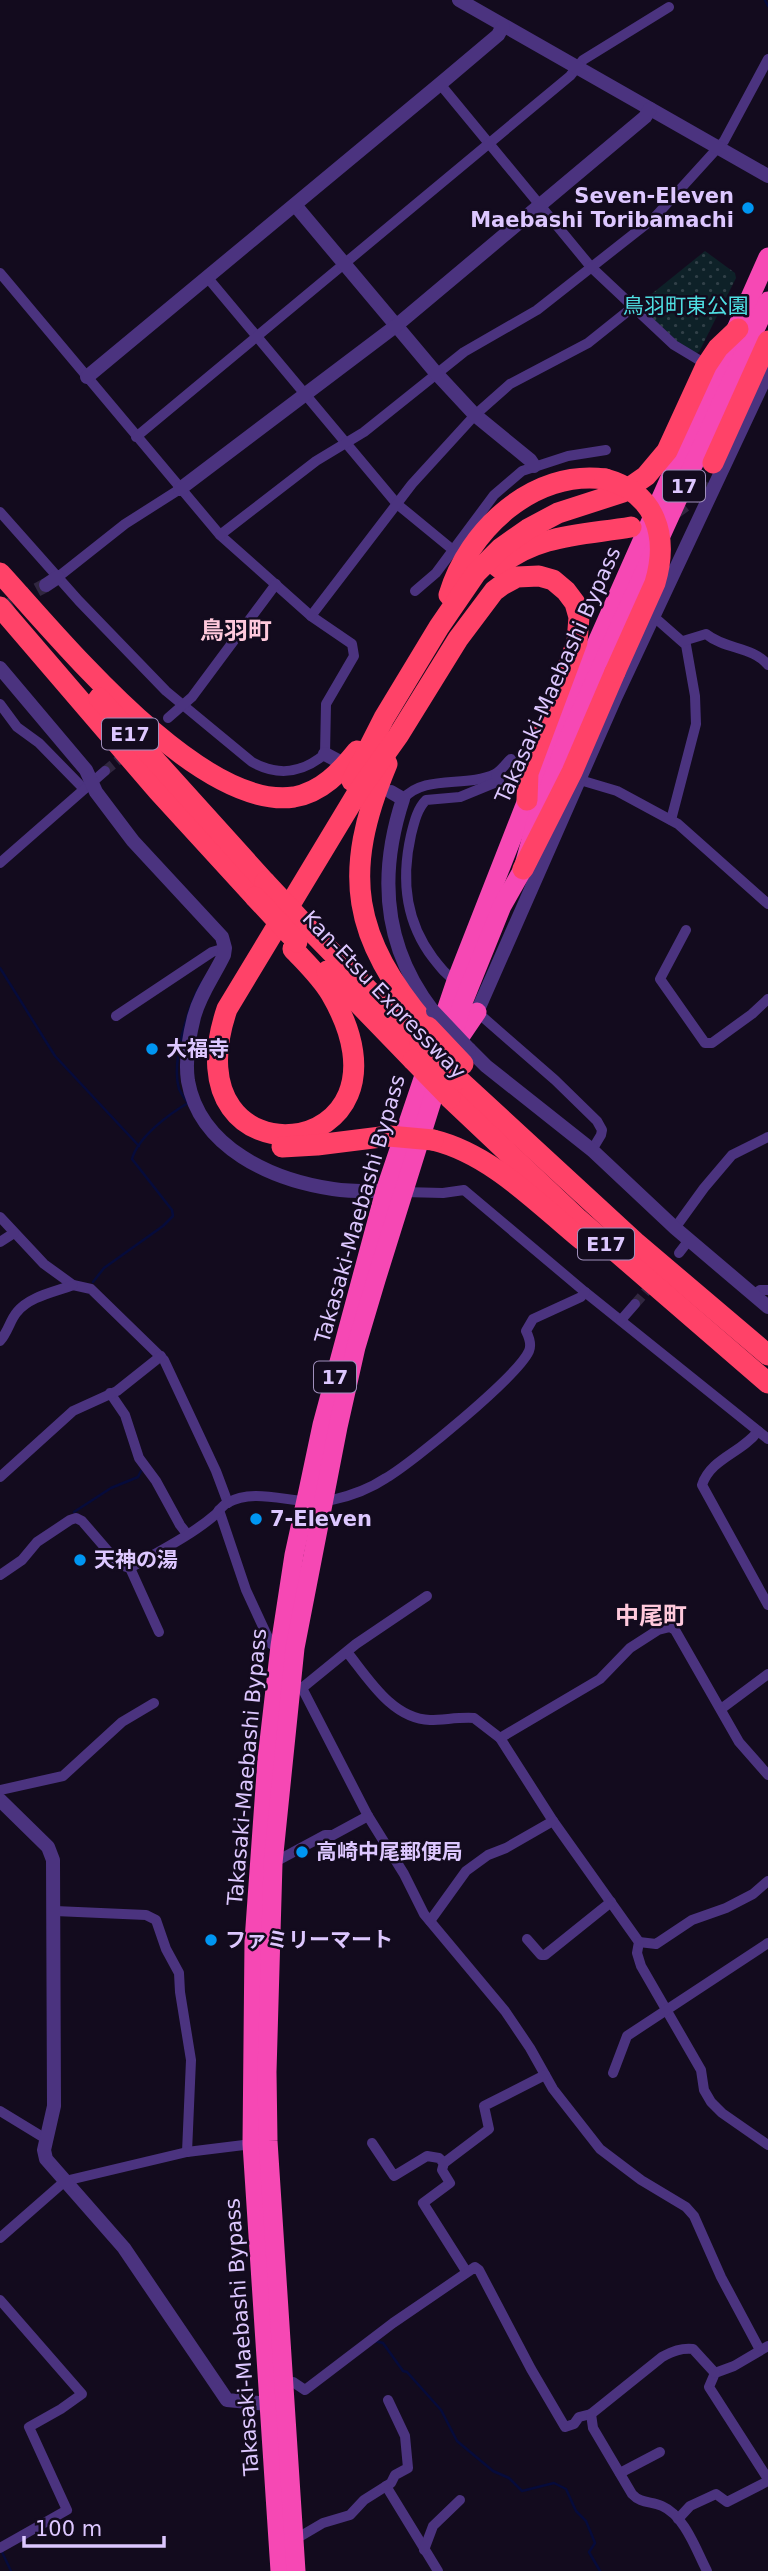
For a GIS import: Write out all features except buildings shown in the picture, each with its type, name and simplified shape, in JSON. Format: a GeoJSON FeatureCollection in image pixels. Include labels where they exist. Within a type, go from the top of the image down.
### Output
{"type":"FeatureCollection","features":[{"type":"Feature","properties":{"kind":"highway","name":"Takasaki-Maebashi Bypass"},"geometry":{"type":"LineString","coordinates":[[296,2571],[268,2141],[268,2002],[273,1863],[296,1686],[299,1620],[322,1425],[456,981],[527,800],[587,660],[768,257]]}},
{"type":"Feature","properties":{"kind":"highway","name":"Takasaki-Maebashi Bypass"},"geometry":{"type":"LineString","coordinates":[[394,1192],[456,1074],[462,1005],[502,906],[523,869],[536,822],[565,746],[768,302]]}},
{"type":"Feature","properties":{"kind":"highway"},"geometry":{"type":"LineString","coordinates":[[738,328],[718,348],[706,366],[667,451],[646,476],[623,492],[558,513],[517,536],[476,572],[384,718],[354,776],[226,986],[209,1026],[204,1062],[209,1093],[219,1111],[238,1131],[256,1141],[288,1147],[389,1136],[433,1140],[460,1148],[498,1172],[711,1347],[768,1384]]}},
{"type":"Feature","properties":{"kind":"highway"},"geometry":{"type":"LineString","coordinates":[[713,463],[768,341]]}},
{"type":"Feature","properties":{"kind":"highway"},"geometry":{"type":"LineString","coordinates":[[439,627],[452,583],[484,533],[507,509],[534,491],[557,482],[586,477],[605,479],[628,488],[646,504],[657,524],[661,545],[659,568],[654,583],[572,772],[523,869]]}},
{"type":"Feature","properties":{"kind":"highway"},"geometry":{"type":"LineString","coordinates":[[458,639],[478,590],[493,572],[515,554],[543,541],[631,527]]}},
{"type":"Feature","properties":{"kind":"highway"},"geometry":{"type":"LineString","coordinates":[[0,573],[135,716],[177,750],[238,788],[254,793],[294,797],[319,788],[338,773],[384,718]]}},
{"type":"Feature","properties":{"kind":"highway"},"geometry":{"type":"LineString","coordinates":[[299,939],[344,1020],[353,1049],[354,1077],[344,1103],[330,1119],[305,1132],[283,1135],[266,1132],[246,1123],[227,1102],[217,1073],[216,1050],[227,1009],[358,792],[398,736],[458,639],[494,591],[517,577],[544,577],[560,585],[575,603],[579,624],[577,642],[528,773],[527,800]]}},
{"type":"Feature","properties":{"kind":"highway","name":"Kan-Etsu Expressway"},"geometry":{"type":"LineString","coordinates":[[0,581],[122,725],[257,895]]}},
{"type":"Feature","properties":{"kind":"highway","name":"Kan-Etsu Expressway"},"geometry":{"type":"LineString","coordinates":[[0,607],[158,791],[299,939],[424,1035],[586,1226],[768,1384]]}},
{"type":"Feature","properties":{"kind":"highway"},"geometry":{"type":"LineString","coordinates":[[398,736],[366,822],[360,853],[360,899],[370,939],[380,960],[424,1035],[456,1074]]}},
{"type":"Feature","properties":{"kind":"highway"},"geometry":{"type":"LineString","coordinates":[[456,1074],[443,1073],[462,1033],[477,1012]]}},
{"type":"Feature","properties":{"kind":"highway","name":"E17"},"geometry":{"type":"LineString","coordinates":[[456,1074],[581,1178],[635,1242],[768,1355]]}},
{"type":"Feature","properties":{"kind":"highway","name":"Takasaki-Maebashi Bypass"},"geometry":{"type":"LineString","coordinates":[[280,2571],[252,2144],[254,1941],[267,1759],[280,1646],[294,1555],[314,1501]]}},
{"type":"Feature","properties":{"kind":"street"},"geometry":{"type":"LineString","coordinates":[[459,0],[479,5],[503,26],[768,176]]}},
{"type":"Feature","properties":{"kind":"street"},"geometry":{"type":"LineString","coordinates":[[136,437],[605,45],[669,7]]}},
{"type":"Feature","properties":{"kind":"street"},"geometry":{"type":"LineString","coordinates":[[87,377],[440,84],[498,35],[503,26]]}},
{"type":"Feature","properties":{"kind":"street"},"geometry":{"type":"LineString","coordinates":[[220,535],[316,461],[346,444],[475,344],[537,310],[654,218],[718,148],[768,59]]}},
{"type":"Feature","properties":{"kind":"street"},"geometry":{"type":"LineString","coordinates":[[440,84],[591,267],[674,345],[699,360]]}},
{"type":"Feature","properties":{"kind":"street"},"geometry":{"type":"LineString","coordinates":[[52,581],[125,524],[162,503],[397,325],[645,117],[650,109]]}},
{"type":"Feature","properties":{"kind":"street"},"geometry":{"type":"LineString","coordinates":[[295,205],[436,373],[475,415],[534,466]]}},
{"type":"Feature","properties":{"kind":"street"},"geometry":{"type":"LineString","coordinates":[[0,273],[220,535],[311,616],[352,644],[354,656],[326,704],[325,754]]}},
{"type":"Feature","properties":{"kind":"street"},"geometry":{"type":"LineString","coordinates":[[207,277],[397,504],[453,550]]}},
{"type":"Feature","properties":{"kind":"street"},"geometry":{"type":"LineString","coordinates":[[311,616],[425,469],[475,415],[510,384],[588,343],[633,307]]}},
{"type":"Feature","properties":{"kind":"street"},"geometry":{"type":"LineString","coordinates":[[592,1150],[602,1130],[597,1121],[555,1080],[477,1012],[653,616],[724,471],[768,372]]}},
{"type":"Feature","properties":{"kind":"street"},"geometry":{"type":"LineString","coordinates":[[415,591],[431,579],[494,495],[522,471],[582,452],[606,450]]}},
{"type":"Feature","properties":{"kind":"street"},"geometry":{"type":"LineString","coordinates":[[0,512],[52,581],[183,706],[252,762],[268,770],[297,771],[325,754]]}},
{"type":"Feature","properties":{"kind":"street"},"geometry":{"type":"LineString","coordinates":[[168,718],[183,706],[276,584]]}},
{"type":"Feature","properties":{"kind":"street"},"geometry":{"type":"LineString","coordinates":[[653,616],[683,641],[688,649],[696,712],[688,761],[671,820]]}},
{"type":"Feature","properties":{"kind":"street"},"geometry":{"type":"LineString","coordinates":[[683,641],[706,634],[719,643],[755,654],[768,665]]}},
{"type":"Feature","properties":{"kind":"street"},"geometry":{"type":"LineString","coordinates":[[0,668],[73,754],[88,785]]}},
{"type":"Feature","properties":{"kind":"street"},"geometry":{"type":"LineString","coordinates":[[0,704],[17,727],[96,792],[133,841],[218,932],[225,948],[198,1004],[189,1047],[188,1083],[195,1104],[217,1136],[242,1158],[269,1172],[330,1189],[394,1192],[464,1190],[768,1439]]}},
{"type":"Feature","properties":{"kind":"street"},"geometry":{"type":"LineString","coordinates":[[325,754],[340,762]]}},
{"type":"Feature","properties":{"kind":"street"},"geometry":{"type":"LineString","coordinates":[[424,1035],[398,949],[390,909],[390,867],[397,796],[422,786],[453,784],[496,774],[511,759]]}},
{"type":"Feature","properties":{"kind":"street"},"geometry":{"type":"LineString","coordinates":[[0,863],[105,771]]}},
{"type":"Feature","properties":{"kind":"street"},"geometry":{"type":"LineString","coordinates":[[456,981],[442,970],[415,928],[408,904],[405,871],[414,825],[423,803],[429,799],[460,797],[495,783],[499,780],[496,774]]}},
{"type":"Feature","properties":{"kind":"street"},"geometry":{"type":"LineString","coordinates":[[580,779],[617,791],[671,820],[768,904]]}},
{"type":"Feature","properties":{"kind":"street"},"geometry":{"type":"LineString","coordinates":[[390,867],[405,871]]}},
{"type":"Feature","properties":{"kind":"street"},"geometry":{"type":"LineString","coordinates":[[686,930],[660,979],[705,1043],[712,1042],[752,1014],[768,999]]}},
{"type":"Feature","properties":{"kind":"street"},"geometry":{"type":"LineString","coordinates":[[116,1016],[212,952],[225,948]]}},
{"type":"Feature","properties":{"kind":"street"},"geometry":{"type":"LineString","coordinates":[[456,1074],[486,1066],[592,1150],[689,1240],[768,1307]]}},
{"type":"Feature","properties":{"kind":"street"},"geometry":{"type":"LineString","coordinates":[[676,1228],[704,1188],[732,1155],[768,1137]]}},
{"type":"Feature","properties":{"kind":"street"},"geometry":{"type":"LineString","coordinates":[[0,1217],[60,1278],[91,1290],[160,1356],[216,1471],[246,1590],[271,1644],[280,1646]]}},
{"type":"Feature","properties":{"kind":"street"},"geometry":{"type":"LineString","coordinates":[[0,1242],[15,1233]]}},
{"type":"Feature","properties":{"kind":"street"},"geometry":{"type":"LineString","coordinates":[[679,1253],[689,1240]]}},
{"type":"Feature","properties":{"kind":"street"},"geometry":{"type":"LineString","coordinates":[[0,1341],[8,1331],[15,1313],[24,1305],[35,1298],[73,1285]]}},
{"type":"Feature","properties":{"kind":"street"},"geometry":{"type":"LineString","coordinates":[[753,1295],[760,1290],[768,1290]]}},
{"type":"Feature","properties":{"kind":"street"},"geometry":{"type":"LineString","coordinates":[[0,1574],[22,1560],[37,1542],[76,1518],[82,1521],[120,1564],[130,1567],[187,1534],[223,1506],[248,1497],[332,1500],[379,1483],[406,1465],[482,1401],[527,1354],[530,1343],[526,1331],[531,1322],[586,1292]]}},
{"type":"Feature","properties":{"kind":"street"},"geometry":{"type":"LineString","coordinates":[[621,1320],[635,1304]]}},
{"type":"Feature","properties":{"kind":"street"},"geometry":{"type":"LineString","coordinates":[[0,1477],[73,1411],[117,1391],[160,1356]]}},
{"type":"Feature","properties":{"kind":"street"},"geometry":{"type":"LineString","coordinates":[[110,1393],[125,1415],[139,1458],[187,1534]]}},
{"type":"Feature","properties":{"kind":"street"},"geometry":{"type":"LineString","coordinates":[[758,1432],[712,1468],[702,1485],[768,1605]]}},
{"type":"Feature","properties":{"kind":"street"},"geometry":{"type":"LineString","coordinates":[[130,1567],[159,1632]]}},
{"type":"Feature","properties":{"kind":"street"},"geometry":{"type":"LineString","coordinates":[[427,1596],[296,1686],[430,1921],[505,2011],[545,2075],[600,2149],[641,2180],[686,2207],[694,2216],[721,2277],[764,2348],[734,2367],[715,2373],[709,2387],[767,2475],[727,2502],[716,2494],[690,2506],[678,2519]]}},
{"type":"Feature","properties":{"kind":"street"},"geometry":{"type":"LineString","coordinates":[[500,1738],[600,1679],[623,1654],[666,1627],[675,1630],[739,1742],[768,1775]]}},
{"type":"Feature","properties":{"kind":"street"},"geometry":{"type":"LineString","coordinates":[[347,1652],[390,1703],[418,1718],[430,1720],[474,1717],[500,1738],[553,1821],[639,1942],[637,1953],[641,1966],[701,2070],[704,2090],[711,2102],[722,2113],[768,2145]]}},
{"type":"Feature","properties":{"kind":"street"},"geometry":{"type":"LineString","coordinates":[[721,1709],[768,1674]]}},
{"type":"Feature","properties":{"kind":"street"},"geometry":{"type":"LineString","coordinates":[[0,1790],[64,1776],[122,1722],[154,1703]]}},
{"type":"Feature","properties":{"kind":"street"},"geometry":{"type":"LineString","coordinates":[[0,1800],[48,1847],[53,1860],[54,2106],[44,2150],[46,2159],[124,2248],[227,2400],[268,2404]]}},
{"type":"Feature","properties":{"kind":"street"},"geometry":{"type":"LineString","coordinates":[[273,1863],[368,1816]]}},
{"type":"Feature","properties":{"kind":"street"},"geometry":{"type":"LineString","coordinates":[[430,1921],[466,1871],[488,1855],[506,1848],[553,1821]]}},
{"type":"Feature","properties":{"kind":"street"},"geometry":{"type":"LineString","coordinates":[[639,1942],[656,1944],[692,1920],[726,1908],[753,1894],[768,1881]]}},
{"type":"Feature","properties":{"kind":"street"},"geometry":{"type":"LineString","coordinates":[[527,1939],[541,1955],[545,1955],[611,1902]]}},
{"type":"Feature","properties":{"kind":"street"},"geometry":{"type":"LineString","coordinates":[[55,1911],[146,1915],[156,1920],[166,1949],[179,1973],[191,2060],[187,2152]]}},
{"type":"Feature","properties":{"kind":"street"},"geometry":{"type":"LineString","coordinates":[[613,2073],[627,2036],[768,1942]]}},
{"type":"Feature","properties":{"kind":"street"},"geometry":{"type":"LineString","coordinates":[[466,2271],[423,2203],[450,2183],[442,2170],[443,2163],[489,2129],[484,2106],[545,2075]]}},
{"type":"Feature","properties":{"kind":"street"},"geometry":{"type":"LineString","coordinates":[[0,2111],[46,2139]]}},
{"type":"Feature","properties":{"kind":"street"},"geometry":{"type":"LineString","coordinates":[[372,2143],[394,2176],[427,2156],[439,2158],[443,2163]]}},
{"type":"Feature","properties":{"kind":"street"},"geometry":{"type":"LineString","coordinates":[[0,2238],[65,2181],[187,2152],[252,2144]]}},
{"type":"Feature","properties":{"kind":"street"},"geometry":{"type":"LineString","coordinates":[[283,2382],[293,2382],[305,2390],[393,2323],[475,2267],[565,2427],[574,2424],[579,2417],[591,2414],[662,2357],[674,2351],[693,2349],[715,2373]]}},
{"type":"Feature","properties":{"kind":"street"},"geometry":{"type":"LineString","coordinates":[[0,2300],[82,2394],[29,2427],[67,2510],[0,2548]]}},
{"type":"Feature","properties":{"kind":"street"},"geometry":{"type":"LineString","coordinates":[[293,2540],[323,2523],[350,2515],[364,2500],[408,2468],[405,2436],[388,2400]]}},
{"type":"Feature","properties":{"kind":"street"},"geometry":{"type":"LineString","coordinates":[[591,2414],[593,2428],[638,2501],[661,2505],[671,2511],[707,2571]]}},
{"type":"Feature","properties":{"kind":"street"},"geometry":{"type":"LineString","coordinates":[[620,2473],[660,2452]]}},
{"type":"Feature","properties":{"kind":"street"},"geometry":{"type":"LineString","coordinates":[[386,2486],[438,2571]]}},
{"type":"Feature","properties":{"kind":"street"},"geometry":{"type":"LineString","coordinates":[[424,2550],[433,2526],[460,2500]]}},
{"type":"Feature","properties":{"kind":"green space","name":"鳥羽町東公園"},"geometry":{"type":"Polygon","coordinates":[[[705,251],[735,273],[736,278],[699,352],[694,354],[638,305],[705,251]]]}},
{"type":"Feature","properties":{"kind":"waterway"},"geometry":{"type":"LineString","coordinates":[[765,0],[768,6]]}},
{"type":"Feature","properties":{"kind":"waterway"},"geometry":{"type":"LineString","coordinates":[[0,968],[55,1056],[139,1146]]}},
{"type":"Feature","properties":{"kind":"waterway"},"geometry":{"type":"LineString","coordinates":[[93,1282],[104,1268],[173,1216],[172,1210],[132,1159],[147,1135],[188,1103],[179,1089],[177,1064],[186,1019],[202,982]]}},
{"type":"Feature","properties":{"kind":"waterway"},"geometry":{"type":"LineString","coordinates":[[74,1512],[111,1488],[138,1477],[141,1471]]}},
{"type":"Feature","properties":{"kind":"waterway"},"geometry":{"type":"LineString","coordinates":[[375,2341],[383,2343],[403,2371],[407,2372],[441,2410],[457,2441],[493,2471],[509,2478],[522,2491],[554,2483],[566,2489],[576,2511],[586,2521],[595,2543],[589,2552],[600,2571]]}},
{"type":"Feature","properties":{"kind":"waterway"},"geometry":{"type":"LineString","coordinates":[[1,2550],[11,2571]]}},
{"type":"Feature","properties":{"kind":"tunnel"},"geometry":{"type":"LineString","coordinates":[[665,514],[693,492],[713,463]]}},
{"type":"Feature","properties":{"kind":"tunnel"},"geometry":{"type":"LineString","coordinates":[[0,610],[46,585]]}},
{"type":"Feature","properties":{"kind":"tunnel"},"geometry":{"type":"LineString","coordinates":[[105,771],[127,753]]}},
{"type":"Feature","properties":{"kind":"tunnel"},"geometry":{"type":"LineString","coordinates":[[635,1304],[654,1282]]}},
{"type":"Feature","properties":{"kind":"place","name":"Seven-Eleven Maebashi Toribamachi"},"geometry":{"type":"Point","coordinates":[748,208]}},
{"type":"Feature","properties":{"kind":"place","name":"大福寺"},"geometry":{"type":"Point","coordinates":[152,1049]}},
{"type":"Feature","properties":{"kind":"place","name":"7-Eleven"},"geometry":{"type":"Point","coordinates":[256,1519]}},
{"type":"Feature","properties":{"kind":"place","name":"天神の湯"},"geometry":{"type":"Point","coordinates":[80,1560]}},
{"type":"Feature","properties":{"kind":"place","name":"高崎中尾郵便局"},"geometry":{"type":"Point","coordinates":[302,1852]}},
{"type":"Feature","properties":{"kind":"place","name":"ファミリーマート"},"geometry":{"type":"Point","coordinates":[211,1940]}},
{"type":"Feature","properties":{"kind":"district","name":"鳥羽町"},"geometry":{"type":"Point","coordinates":[236,631]}},
{"type":"Feature","properties":{"kind":"district","name":"中尾町"},"geometry":{"type":"Point","coordinates":[651,1616]}}]}
